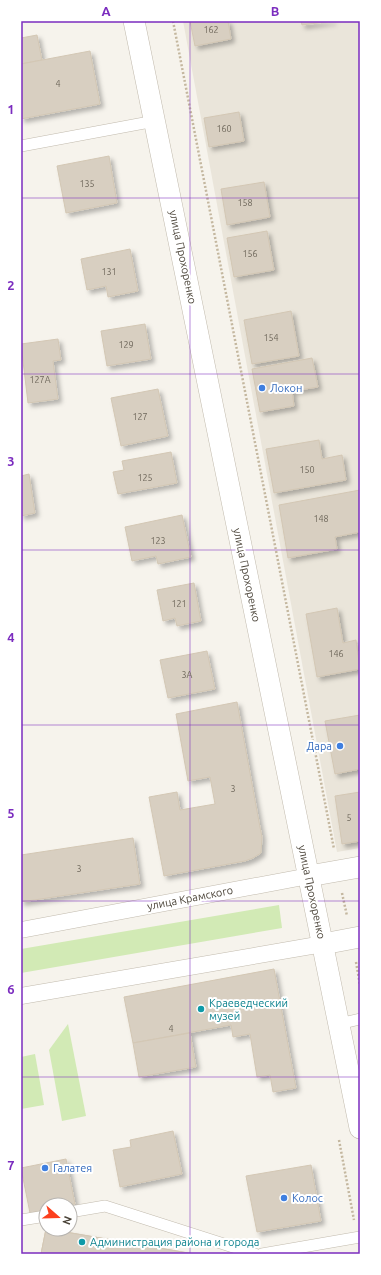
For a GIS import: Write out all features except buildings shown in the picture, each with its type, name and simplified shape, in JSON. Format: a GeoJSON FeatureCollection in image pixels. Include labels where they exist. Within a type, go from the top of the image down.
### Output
{"type":"FeatureCollection","features":[{"type":"Feature","properties":{"kind":"street","name":"улица Прохоренко"},"geometry":{"type":"LineString","coordinates":[[134,21],[360,1128]]}},
{"type":"Feature","properties":{"kind":"street","name":"улица Крамского"},"geometry":{"type":"LineString","coordinates":[[21,930],[309,876],[360,868]]}},
{"type":"Feature","properties":{"kind":"street"},"geometry":{"type":"LineString","coordinates":[[21,996],[356,938]]}},
{"type":"Feature","properties":{"kind":"lane"},"geometry":{"type":"LineString","coordinates":[[21,146],[155,120]]}},
{"type":"Feature","properties":{"kind":"lane"},"geometry":{"type":"LineString","coordinates":[[339,1024],[360,1019]]}},
{"type":"Feature","properties":{"kind":"lane"},"geometry":{"type":"LineString","coordinates":[[78,1211],[105,1206],[256,1254]]}},
{"type":"Feature","properties":{"kind":"lane"},"geometry":{"type":"LineString","coordinates":[[21,1220],[38,1217]]}},
{"type":"Feature","properties":{"kind":"lane"},"geometry":{"type":"LineString","coordinates":[[262,1254],[360,1237]]}},
{"type":"Feature","properties":{"kind":"path"},"geometry":{"type":"LineString","coordinates":[[173,21],[338,871],[356,938],[360,985]]}},
{"type":"Feature","properties":{"kind":"shaded area"},"geometry":{"type":"Polygon","coordinates":[[[183,21],[360,21],[360,848],[337,852],[183,21]]]}},
{"type":"Feature","properties":{"kind":"green space"},"geometry":{"type":"Polygon","coordinates":[[[279,905],[282,928],[21,973],[21,949],[279,905]]]}},
{"type":"Feature","properties":{"kind":"green space"},"geometry":{"type":"Polygon","coordinates":[[[68,1024],[86,1116],[62,1121],[49,1050],[68,1024]]]}},
{"type":"Feature","properties":{"kind":"green space"},"geometry":{"type":"Polygon","coordinates":[[[35,1054],[44,1105],[21,1109],[21,1057],[35,1054]]]}},
{"type":"Feature","properties":{"kind":"place","name":"Локон"},"geometry":{"type":"Point","coordinates":[262,388]}},
{"type":"Feature","properties":{"kind":"place","name":"Дара"},"geometry":{"type":"Point","coordinates":[340,746]}},
{"type":"Feature","properties":{"kind":"place","name":"Краеведческий музей"},"geometry":{"type":"Point","coordinates":[201,1009]}},
{"type":"Feature","properties":{"kind":"place","name":"Галатея"},"geometry":{"type":"Point","coordinates":[45,1168]}},
{"type":"Feature","properties":{"kind":"place","name":"Колос"},"geometry":{"type":"Point","coordinates":[284,1198]}},
{"type":"Feature","properties":{"kind":"place","name":"Администрация района и города"},"geometry":{"type":"Point","coordinates":[82,1242]}}]}
